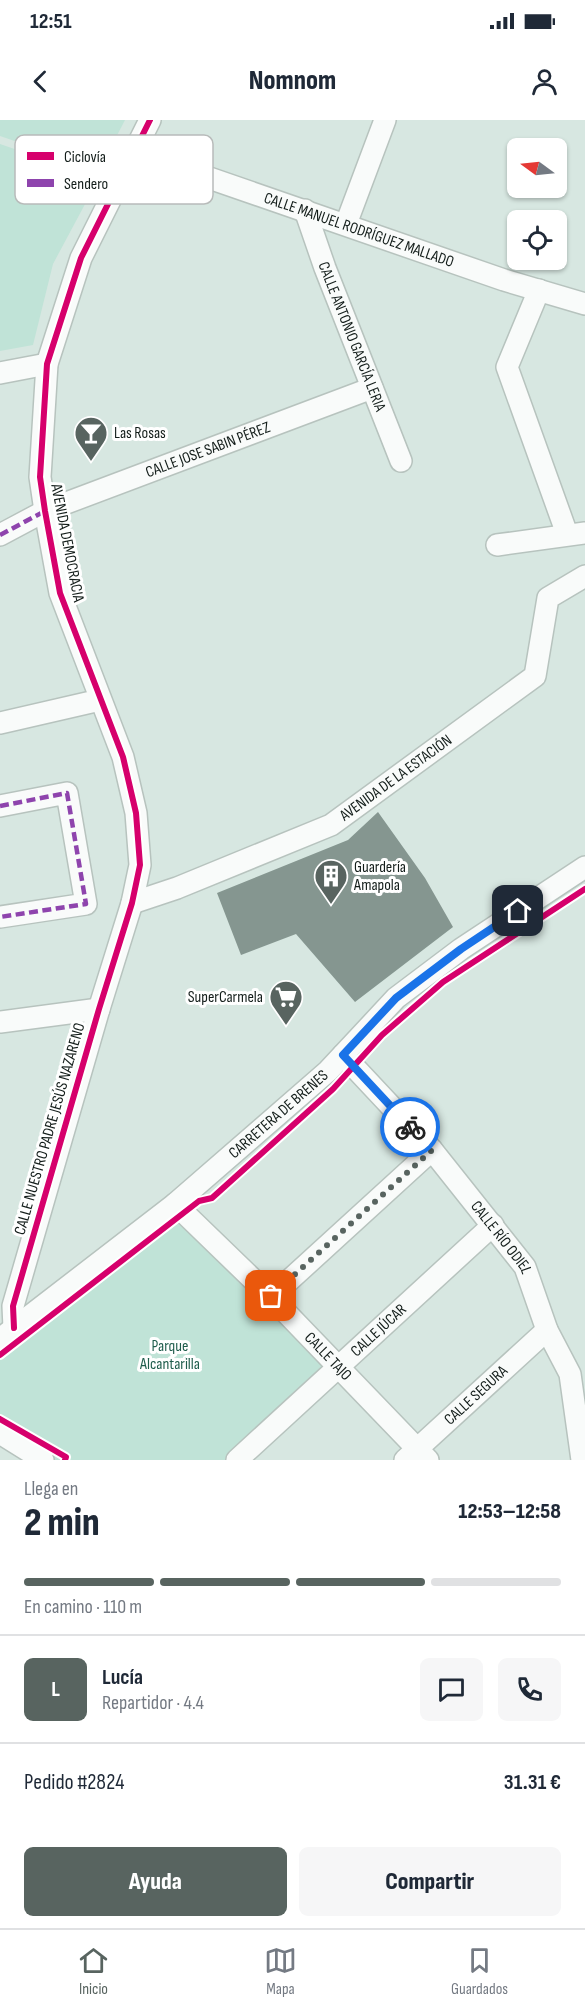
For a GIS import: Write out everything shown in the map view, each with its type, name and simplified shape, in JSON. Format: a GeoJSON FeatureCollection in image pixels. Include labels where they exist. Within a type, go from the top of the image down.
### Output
{"type":"FeatureCollection","features":[{"type":"Feature","properties":{"kind":"street","name":"AVENIDA DEMOCRACIA"},"geometry":{"type":"LineString","coordinates":[[142,135],[150,120]]}},
{"type":"Feature","properties":{"kind":"street"},"geometry":{"type":"LineString","coordinates":[[346,224],[385,120]]}},
{"type":"Feature","properties":{"kind":"street","name":"CALLE MANUEL RODRÍGUEZ MALLADO"},"geometry":{"type":"LineString","coordinates":[[213,179],[585,304]]}},
{"type":"Feature","properties":{"kind":"street","name":"AVENIDA DEMOCRACIA"},"geometry":{"type":"LineString","coordinates":[[108,204],[81,258],[46,364],[40,477],[60,592],[123,757],[136,813],[140,865],[132,903]]}},
{"type":"Feature","properties":{"kind":"street","name":"CALLE ANTONIO GARCÍA LERIA"},"geometry":{"type":"LineString","coordinates":[[305,210],[325,268],[401,461]]}},
{"type":"Feature","properties":{"kind":"street"},"geometry":{"type":"LineString","coordinates":[[497,545],[576,533],[507,367],[539,290]]}},
{"type":"Feature","properties":{"kind":"street"},"geometry":{"type":"LineString","coordinates":[[0,373],[46,364]]}},
{"type":"Feature","properties":{"kind":"street","name":"CALLE JOSE SABIN PÉREZ"},"geometry":{"type":"LineString","coordinates":[[0,535],[45,511],[372,388]]}},
{"type":"Feature","properties":{"kind":"street","name":"AVENIDA DE LA ESTACIÓN"},"geometry":{"type":"LineString","coordinates":[[132,903],[177,888],[331,825],[535,675],[548,598],[585,576]]}},
{"type":"Feature","properties":{"kind":"street"},"geometry":{"type":"LineString","coordinates":[[0,723],[100,700]]}},
{"type":"Feature","properties":{"kind":"street"},"geometry":{"type":"LineString","coordinates":[[0,806],[67,794],[86,904],[0,917]]}},
{"type":"Feature","properties":{"kind":"street","name":"CARRETERA DE BRENES"},"geometry":{"type":"LineString","coordinates":[[7,1333],[175,1204],[328,1071],[396,998],[461,949],[582,875]]}},
{"type":"Feature","properties":{"kind":"street","name":"CALLE NUESTRO PADRE JESÚS NAZARENO"},"geometry":{"type":"LineString","coordinates":[[7,1333],[12,1306],[132,903]]}},
{"type":"Feature","properties":{"kind":"street"},"geometry":{"type":"LineString","coordinates":[[0,1022],[99,1009]]}},
{"type":"Feature","properties":{"kind":"street","name":"CALLE RÍO ODIEL"},"geometry":{"type":"LineString","coordinates":[[343,1055],[432,1150],[525,1267],[547,1329],[570,1374],[580,1458]]}},
{"type":"Feature","properties":{"kind":"street"},"geometry":{"type":"LineString","coordinates":[[271,1296],[432,1150]]}},
{"type":"Feature","properties":{"kind":"street","name":"CALLE TAJO"},"geometry":{"type":"LineString","coordinates":[[175,1204],[271,1296],[338,1366],[416,1456]]}},
{"type":"Feature","properties":{"kind":"street","name":"CALLE JÚCAR"},"geometry":{"type":"LineString","coordinates":[[237,1460],[493,1225]]}},
{"type":"Feature","properties":{"kind":"street","name":"CALLE SEGURA"},"geometry":{"type":"LineString","coordinates":[[416,1456],[547,1329]]}},
{"type":"Feature","properties":{"kind":"street"},"geometry":{"type":"LineString","coordinates":[[3,1437],[42,1460]]}},
{"type":"Feature","properties":{"kind":"green space"},"geometry":{"type":"Polygon","coordinates":[[[0,120],[125,120],[117,135],[15,135],[15,141],[0,136],[0,120]]]}},
{"type":"Feature","properties":{"kind":"green space"},"geometry":{"type":"Polygon","coordinates":[[[0,144],[15,149],[15,204],[85,204],[53,264],[33,345],[0,351],[0,144]]]}},
{"type":"Feature","properties":{"kind":"green space","name":"Parque Alcantarilla"},"geometry":{"type":"Polygon","coordinates":[[[174,1220],[338,1366],[237,1460],[55,1460],[45,1445],[0,1414],[0,1357],[174,1220]]]}},
{"type":"Feature","properties":{"kind":"building","name":"Guardería Amapola"},"geometry":{"type":"Polygon","coordinates":[[[378,812],[425,878],[453,927],[355,1002],[296,934],[241,955],[217,893],[348,840],[378,812]]]}},
{"type":"Feature","properties":{"kind":"marked path"},"geometry":{"type":"LineString","coordinates":[[0,535],[45,511]]}},
{"type":"Feature","properties":{"kind":"marked path"},"geometry":{"type":"LineString","coordinates":[[0,806],[67,793],[86,904],[0,917]]}},
{"type":"Feature","properties":{"kind":"cycle path"},"geometry":{"type":"LineString","coordinates":[[142,135],[150,120]]}},
{"type":"Feature","properties":{"kind":"cycle path"},"geometry":{"type":"LineString","coordinates":[[14,1328],[13,1306],[132,903],[140,865],[136,813],[123,757],[60,593],[40,477],[47,364],[81,258],[108,204]]}},
{"type":"Feature","properties":{"kind":"cycle path"},"geometry":{"type":"LineString","coordinates":[[0,1355],[199,1201],[212,1198],[333,1089],[382,1035],[443,982],[585,889]]}},
{"type":"Feature","properties":{"kind":"cycle path"},"geometry":{"type":"LineString","coordinates":[[0,1419],[66,1457],[65,1460]]}},
{"type":"Feature","properties":{"kind":"way so far"},"geometry":{"type":"LineString","coordinates":[[271,1296],[432,1150],[410,1127]]}},
{"type":"Feature","properties":{"kind":"place","name":"Las Rosas"},"geometry":{"type":"Point","coordinates":[91,462]}},
{"type":"Feature","properties":{"kind":"place","name":"Guardería Amapola"},"geometry":{"type":"Point","coordinates":[331,905]}},
{"type":"Feature","properties":{"kind":"place","name":"SuperCarmela"},"geometry":{"type":"Point","coordinates":[286,1026]}},
{"type":"Feature","properties":{"kind":"route"},"geometry":{"type":"LineString","coordinates":[[410,1127],[343,1055],[396,998],[461,949],[518,911]]}}]}
